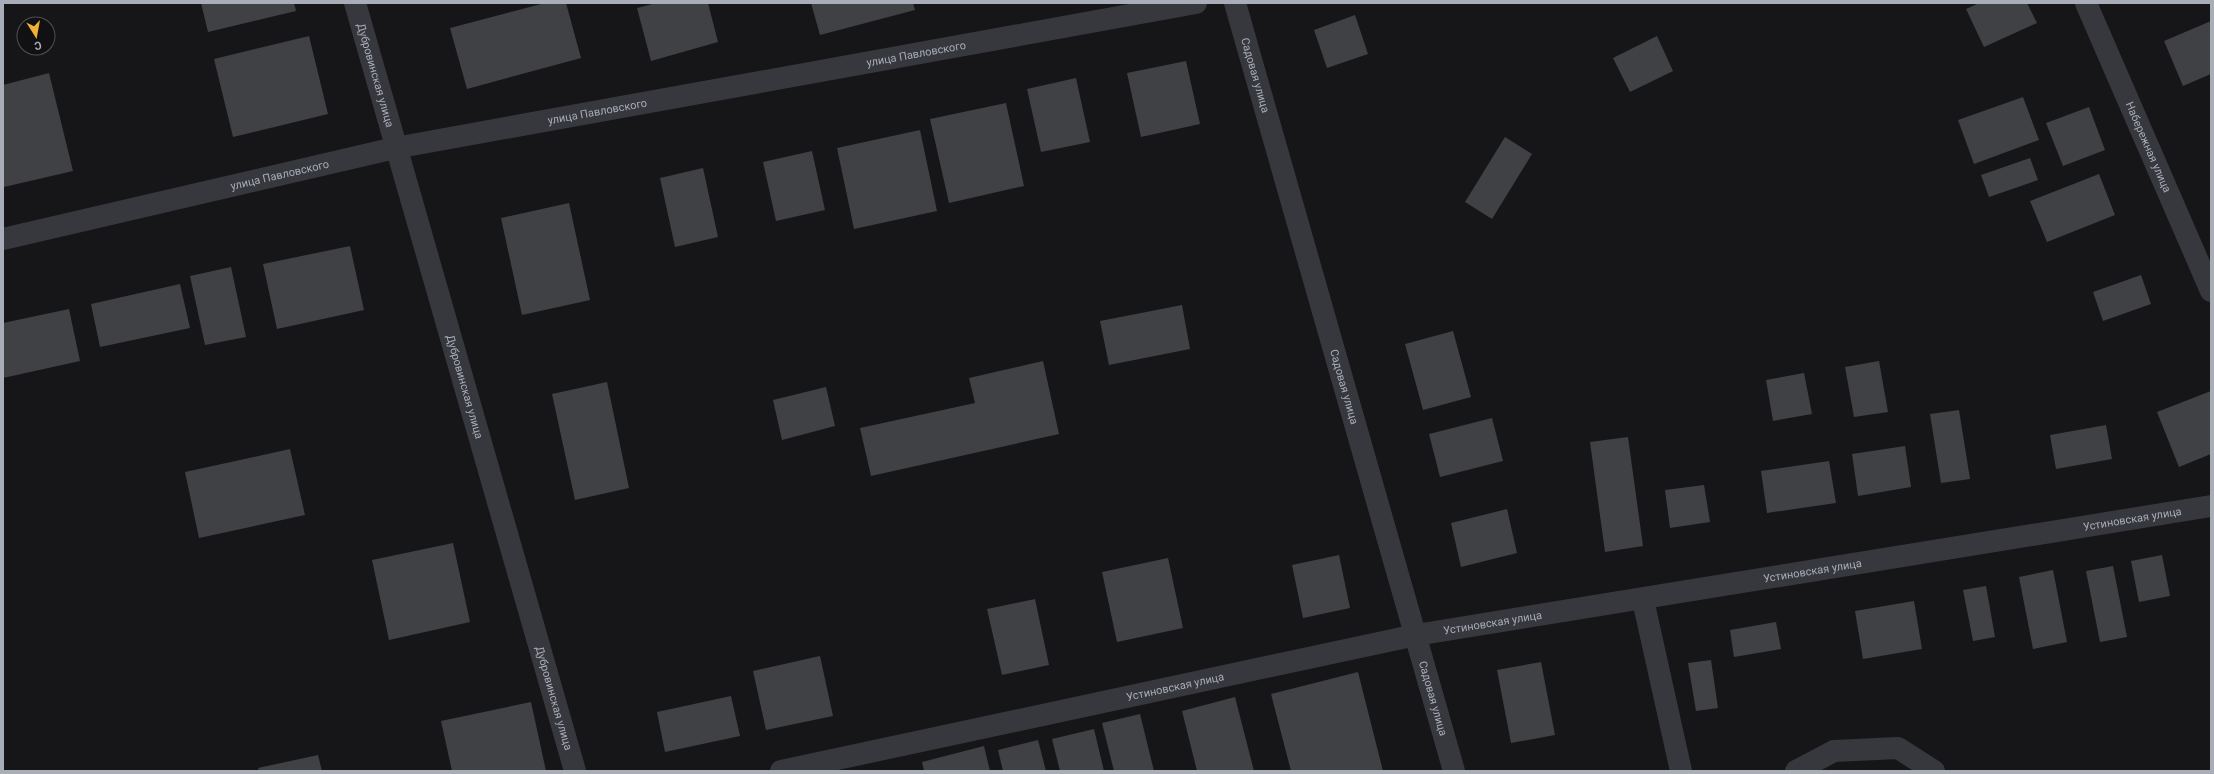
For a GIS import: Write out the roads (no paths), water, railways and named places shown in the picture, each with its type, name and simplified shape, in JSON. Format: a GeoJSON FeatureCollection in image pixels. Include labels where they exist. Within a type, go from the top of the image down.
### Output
{"type":"FeatureCollection","features":[{"type":"Feature","properties":{"kind":"street","name":"Дубровинская улица"},"geometry":{"type":"LineString","coordinates":[[355,3],[395,148],[575,771]]}},
{"type":"Feature","properties":{"kind":"street","name":"улица Павловского"},"geometry":{"type":"LineString","coordinates":[[3,239],[395,148],[1196,3]]}},
{"type":"Feature","properties":{"kind":"street","name":"Садовая улица"},"geometry":{"type":"LineString","coordinates":[[1235,3],[1454,771]]}},
{"type":"Feature","properties":{"kind":"street","name":"Набережная улица"},"geometry":{"type":"LineString","coordinates":[[2086,3],[2211,291]]}},
{"type":"Feature","properties":{"kind":"street","name":"Устиновская улица"},"geometry":{"type":"LineString","coordinates":[[781,771],[1416,636],[2211,506]]}},
{"type":"Feature","properties":{"kind":"street"},"geometry":{"type":"LineString","coordinates":[[1642,600],[1681,771]]}},
{"type":"Feature","properties":{"kind":"street"},"geometry":{"type":"LineString","coordinates":[[1796,771],[1834,751],[1898,748],[1934,771]]}}]}
